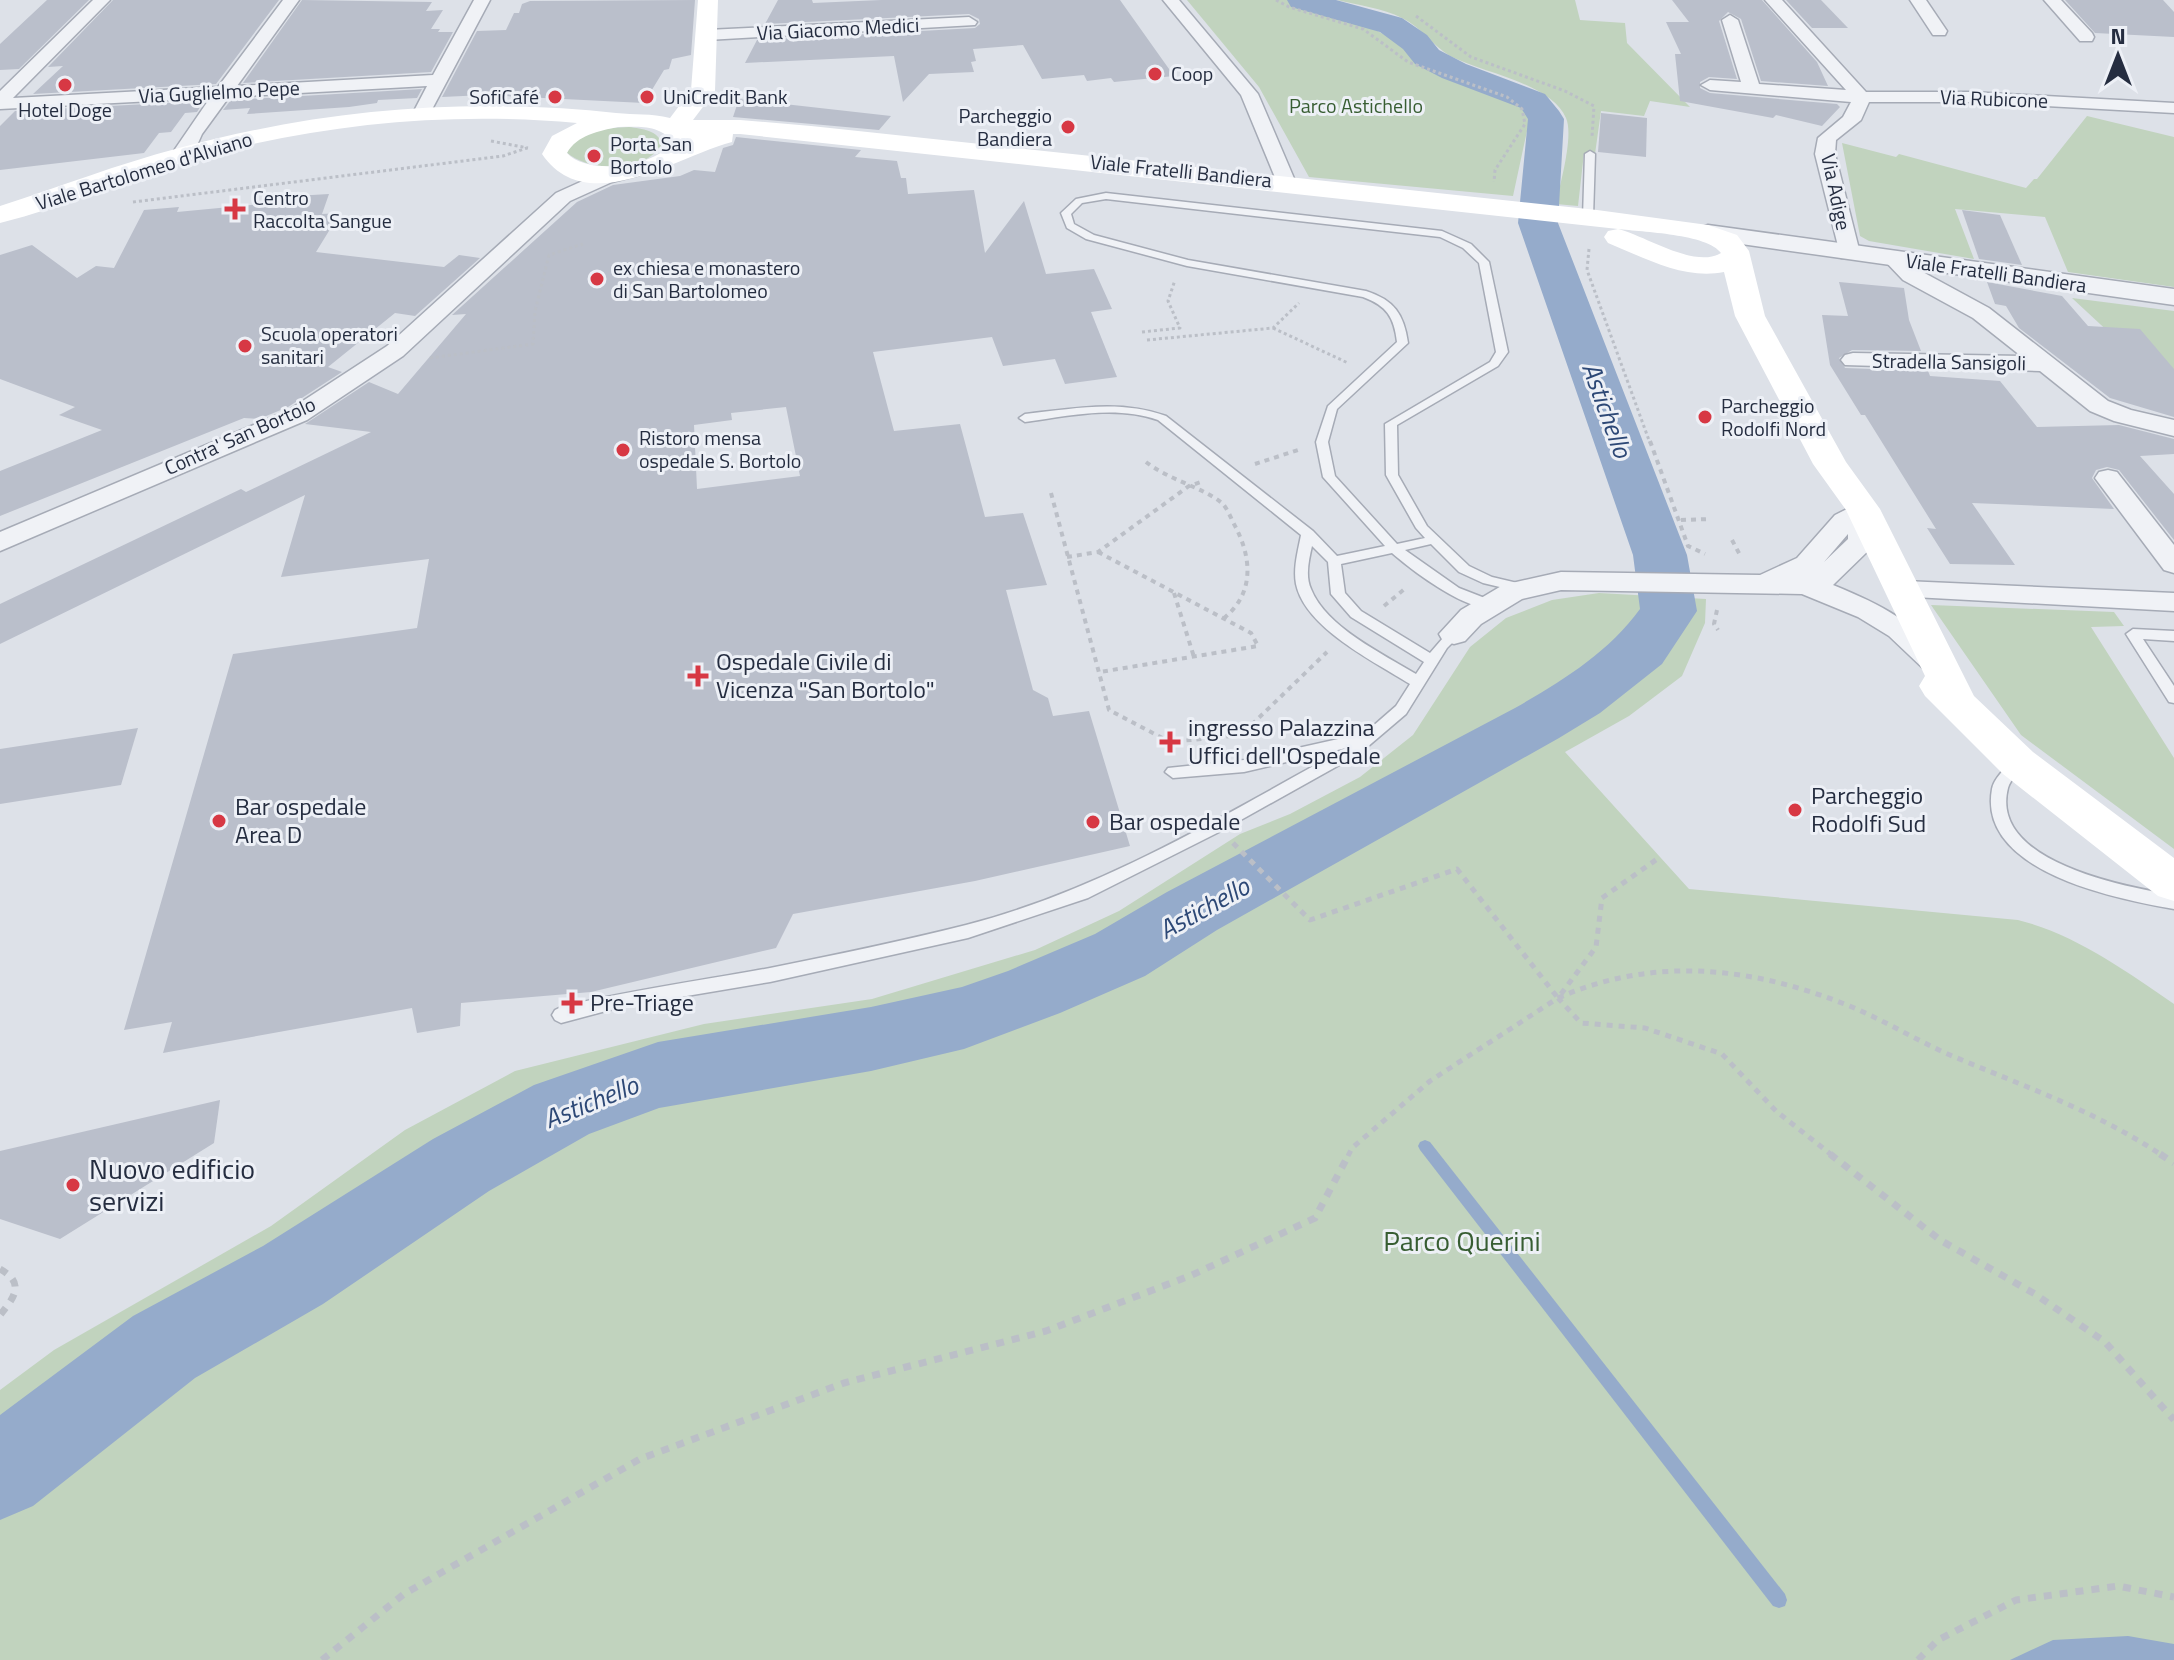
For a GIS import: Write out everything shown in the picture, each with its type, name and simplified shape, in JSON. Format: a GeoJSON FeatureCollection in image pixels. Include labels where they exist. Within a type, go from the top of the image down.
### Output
{"type":"FeatureCollection","features":[{"type":"Feature","properties":{"kind":"main road"},"geometry":{"type":"LineString","coordinates":[[708,0],[700,91],[701,117],[740,127]]}},
{"type":"Feature","properties":{"kind":"main road"},"geometry":{"type":"LineString","coordinates":[[630,120],[700,91]]}},
{"type":"Feature","properties":{"kind":"main road"},"geometry":{"type":"LineString","coordinates":[[674,156],[684,142],[675,128],[678,120],[700,91]]}},
{"type":"Feature","properties":{"kind":"main road","name":"Viale Bartolomeo d'Alviano"},"geometry":{"type":"LineString","coordinates":[[0,215],[184,155],[302,127],[423,111],[524,111],[630,120],[675,128]]}},
{"type":"Feature","properties":{"kind":"main road","name":"Viale Bartolomeo d'Alviano"},"geometry":{"type":"LineString","coordinates":[[543,147],[580,129],[630,120]]}},
{"type":"Feature","properties":{"kind":"main road","name":"Viale Fratelli Bandiera"},"geometry":{"type":"LineString","coordinates":[[675,128],[740,127],[1502,204],[1577,224],[1675,259],[1717,265],[1735,254],[1727,241],[1698,232],[1577,224]]}},
{"type":"Feature","properties":{"kind":"main road","name":"Viale Bartolomeo d'Alviano"},"geometry":{"type":"LineString","coordinates":[[0,227],[162,174],[303,143],[431,129],[543,147],[596,173],[632,171],[674,156]]}},
{"type":"Feature","properties":{"kind":"main road","name":"Viale Fratelli Bandiera"},"geometry":{"type":"LineString","coordinates":[[674,156],[711,138],[753,138],[1213,185],[1502,204]]}},
{"type":"Feature","properties":{"kind":"main road"},"geometry":{"type":"LineString","coordinates":[[1698,232],[1659,237],[1657,243],[1750,316]]}},
{"type":"Feature","properties":{"kind":"main road"},"geometry":{"type":"LineString","coordinates":[[1735,254],[1750,316],[1830,464],[1832,489],[1905,590],[1931,667]]}},
{"type":"Feature","properties":{"kind":"main road"},"geometry":{"type":"LineString","coordinates":[[1855,524],[1899,629],[1959,707],[2018,763],[2174,883]]}},
{"type":"Feature","properties":{"kind":"street"},"geometry":{"type":"LineString","coordinates":[[0,103],[102,0]]}},
{"type":"Feature","properties":{"kind":"street"},"geometry":{"type":"LineString","coordinates":[[184,155],[193,133],[291,0]]}},
{"type":"Feature","properties":{"kind":"street"},"geometry":{"type":"LineString","coordinates":[[423,111],[482,0]]}},
{"type":"Feature","properties":{"kind":"street"},"geometry":{"type":"LineString","coordinates":[[1171,0],[1249,94],[1286,183]]}},
{"type":"Feature","properties":{"kind":"street"},"geometry":{"type":"LineString","coordinates":[[1773,0],[1801,27],[1861,97]]}},
{"type":"Feature","properties":{"kind":"street"},"geometry":{"type":"LineString","coordinates":[[1918,0],[1939,31]]}},
{"type":"Feature","properties":{"kind":"street"},"geometry":{"type":"LineString","coordinates":[[2052,0],[2086,37]]}},
{"type":"Feature","properties":{"kind":"street"},"geometry":{"type":"LineString","coordinates":[[1730,20],[1751,87]]}},
{"type":"Feature","properties":{"kind":"street","name":"Via Giacomo Medici"},"geometry":{"type":"LineString","coordinates":[[707,35],[969,22]]}},
{"type":"Feature","properties":{"kind":"street","name":"Via Guglielmo Pepe"},"geometry":{"type":"LineString","coordinates":[[0,103],[439,80]]}},
{"type":"Feature","properties":{"kind":"street"},"geometry":{"type":"LineString","coordinates":[[1710,85],[1861,97]]}},
{"type":"Feature","properties":{"kind":"street","name":"Via Rubicone"},"geometry":{"type":"LineString","coordinates":[[1861,97],[1970,97],[2174,108]]}},
{"type":"Feature","properties":{"kind":"street","name":"Via Adige"},"geometry":{"type":"LineString","coordinates":[[1849,253],[1825,154],[1827,138],[1850,121],[1861,107],[1861,97]]}},
{"type":"Feature","properties":{"kind":"street"},"geometry":{"type":"LineString","coordinates":[[543,147],[568,176],[563,197]]}},
{"type":"Feature","properties":{"kind":"street","name":"Contra' San Bortolo"},"geometry":{"type":"LineString","coordinates":[[0,542],[298,415],[395,351],[563,197],[605,178],[632,171]]}},
{"type":"Feature","properties":{"kind":"street","name":"Viale Fratelli Bandiera"},"geometry":{"type":"LineString","coordinates":[[1698,232],[2174,297]]}},
{"type":"Feature","properties":{"kind":"street","name":"Viale Fratelli Bandiera"},"geometry":{"type":"LineString","coordinates":[[1735,254],[1819,249]]}},
{"type":"Feature","properties":{"kind":"street","name":"Stradella Sansigoli"},"geometry":{"type":"LineString","coordinates":[[1894,259],[1924,283],[1981,313],[2099,406],[2123,416],[2174,428]]}},
{"type":"Feature","properties":{"kind":"street","name":"Stradella Sansigoli"},"geometry":{"type":"LineString","coordinates":[[1853,360],[2045,364]]}},
{"type":"Feature","properties":{"kind":"street"},"geometry":{"type":"LineString","coordinates":[[2108,478],[2174,564]]}},
{"type":"Feature","properties":{"kind":"street"},"geometry":{"type":"LineString","coordinates":[[1454,634],[1490,605],[1525,589],[1561,581],[1806,585],[1823,579],[1855,524]]}},
{"type":"Feature","properties":{"kind":"street"},"geometry":{"type":"LineString","coordinates":[[1755,586],[1776,580],[1807,564],[1855,524]]}},
{"type":"Feature","properties":{"kind":"street"},"geometry":{"type":"LineString","coordinates":[[1806,585],[1868,610],[1899,629]]}},
{"type":"Feature","properties":{"kind":"street"},"geometry":{"type":"LineString","coordinates":[[1755,586],[1855,626],[1931,667]]}},
{"type":"Feature","properties":{"kind":"street"},"geometry":{"type":"LineString","coordinates":[[1905,590],[2174,602]]}},
{"type":"Feature","properties":{"kind":"lane"},"geometry":{"type":"LineString","coordinates":[[1577,224],[1590,154]]}},
{"type":"Feature","properties":{"kind":"lane"},"geometry":{"type":"LineString","coordinates":[[1490,605],[1454,591],[1394,548],[1329,477],[1322,442],[1332,408],[1403,343],[1400,317],[1386,302],[1366,294],[1187,263],[1090,237],[1070,226],[1066,213],[1079,201],[1106,196],[1442,234],[1467,246],[1484,262],[1502,352],[1494,364],[1391,424],[1392,475],[1415,519],[1464,569],[1488,580],[1525,589]]}},
{"type":"Feature","properties":{"kind":"lane"},"geometry":{"type":"LineString","coordinates":[[1025,418],[1117,409],[1150,413],[1176,427],[1308,534],[1334,561],[1338,594],[1366,621],[1433,661]]}},
{"type":"Feature","properties":{"kind":"lane"},"geometry":{"type":"LineString","coordinates":[[1308,534],[1302,566],[1303,587],[1322,614],[1344,634],[1418,682]]}},
{"type":"Feature","properties":{"kind":"lane"},"geometry":{"type":"LineString","coordinates":[[1334,561],[1433,540]]}},
{"type":"Feature","properties":{"kind":"lane"},"geometry":{"type":"LineString","coordinates":[[561,1015],[621,1000],[770,975],[968,931],[1082,893],[1295,785],[1354,750],[1401,710],[1442,645],[1454,634]]}},
{"type":"Feature","properties":{"kind":"lane"},"geometry":{"type":"LineString","coordinates":[[2174,636],[2133,634],[2174,698]]}},
{"type":"Feature","properties":{"kind":"lane"},"geometry":{"type":"LineString","coordinates":[[1173,772],[1244,766],[1307,749],[1370,737]]}},
{"type":"Feature","properties":{"kind":"lane"},"geometry":{"type":"LineString","coordinates":[[2018,763],[2000,787],[2001,816],[2013,840],[2033,856],[2072,877],[2130,896],[2174,902]]}},
{"type":"Feature","properties":{"kind":"path"},"geometry":{"type":"LineString","coordinates":[[1276,0],[1289,7],[1363,29],[1408,62],[1507,97],[1522,109],[1525,124],[1495,170],[1502,204]]}},
{"type":"Feature","properties":{"kind":"path"},"geometry":{"type":"LineString","coordinates":[[1416,16],[1440,38],[1471,57],[1573,93],[1594,106],[1590,154]]}},
{"type":"Feature","properties":{"kind":"path"},"geometry":{"type":"LineString","coordinates":[[130,202],[503,156],[543,147]]}},
{"type":"Feature","properties":{"kind":"path"},"geometry":{"type":"LineString","coordinates":[[1577,224],[1587,270],[1688,546]]}},
{"type":"Feature","properties":{"kind":"path"},"geometry":{"type":"LineString","coordinates":[[429,358],[533,344],[535,311],[549,255],[583,244]]}},
{"type":"Feature","properties":{"kind":"path"},"geometry":{"type":"LineString","coordinates":[[1142,332],[1180,328],[1168,301],[1173,283],[1187,263]]}},
{"type":"Feature","properties":{"kind":"path"},"geometry":{"type":"LineString","coordinates":[[1273,328],[1317,286]]}},
{"type":"Feature","properties":{"kind":"path"},"geometry":{"type":"LineString","coordinates":[[1147,340],[1273,328],[1370,373]]}},
{"type":"Feature","properties":{"kind":"path"},"geometry":{"type":"LineString","coordinates":[[1067,557],[1098,552],[1189,486],[1322,442]]}},
{"type":"Feature","properties":{"kind":"path"},"geometry":{"type":"LineString","coordinates":[[1146,462],[1160,473],[1223,504],[1247,548],[1246,584],[1239,606],[1224,618]]}},
{"type":"Feature","properties":{"kind":"path"},"geometry":{"type":"LineString","coordinates":[[1051,493],[1109,710],[1170,742],[1241,735],[1344,634]]}},
{"type":"Feature","properties":{"kind":"path"},"geometry":{"type":"LineString","coordinates":[[1681,520],[1710,519]]}},
{"type":"Feature","properties":{"kind":"path"},"geometry":{"type":"LineString","coordinates":[[1098,552],[1251,633],[1258,646],[1100,672]]}},
{"type":"Feature","properties":{"kind":"path"},"geometry":{"type":"LineString","coordinates":[[1366,621],[1412,583]]}},
{"type":"Feature","properties":{"kind":"path"},"geometry":{"type":"LineString","coordinates":[[1174,592],[1194,657]]}},
{"type":"Feature","properties":{"kind":"path"},"geometry":{"type":"LineString","coordinates":[[1224,833],[1310,920],[1457,869],[1581,1023],[1645,1028],[1722,1054],[1776,1111],[1940,1240],[2035,1294],[2105,1342],[2174,1420]]}},
{"type":"Feature","properties":{"kind":"path"},"geometry":{"type":"LineString","coordinates":[[1558,998],[1596,947],[1602,898],[1660,857]]}},
{"type":"Feature","properties":{"kind":"path"},"geometry":{"type":"LineString","coordinates":[[322,1660],[404,1594],[640,1459],[844,1383],[1046,1331],[1192,1275],[1315,1218],[1352,1148],[1430,1081],[1558,998],[1583,985],[1618,975],[1678,971],[1770,981],[1815,992],[1947,1054],[2082,1107],[2174,1163]]}},
{"type":"Feature","properties":{"kind":"path"},"geometry":{"type":"LineString","coordinates":[[0,1269],[11,1275],[17,1287],[15,1297],[0,1315]]}},
{"type":"Feature","properties":{"kind":"path"},"geometry":{"type":"LineString","coordinates":[[1918,1660],[1938,1640],[2016,1600],[2118,1586],[2174,1597]]}},
{"type":"Feature","properties":{"kind":"green space","name":"Parco Astichello"},"geometry":{"type":"Polygon","coordinates":[[[1187,0],[1289,0],[1362,22],[1397,42],[1419,63],[1511,96],[1528,107],[1530,117],[1513,196],[1309,177],[1259,87],[1187,0]]]}},
{"type":"Feature","properties":{"kind":"green space"},"geometry":{"type":"Polygon","coordinates":[[[1337,0],[1575,0],[1580,20],[1625,23],[1627,43],[1690,107],[1650,101],[1644,116],[1601,111],[1595,154],[1584,153],[1578,206],[1556,204],[1568,136],[1566,118],[1558,106],[1531,87],[1450,56],[1402,18],[1337,0]]]}},
{"type":"Feature","properties":{"kind":"green space"},"geometry":{"type":"Polygon","coordinates":[[[2087,116],[2174,137],[2174,287],[2068,272],[2045,217],[1955,209],[1974,259],[1869,241],[1860,236],[1842,143],[1896,157],[1899,154],[2026,188],[2037,179],[2087,116]]]}},
{"type":"Feature","properties":{"kind":"green space"},"geometry":{"type":"Polygon","coordinates":[[[629,127],[653,133],[662,144],[643,161],[616,167],[588,163],[566,152],[583,135],[629,127]]]}},
{"type":"Feature","properties":{"kind":"green space"},"geometry":{"type":"Polygon","coordinates":[[[2072,298],[2174,311],[2174,388],[2169,388],[2072,298]]]}},
{"type":"Feature","properties":{"kind":"green space","name":"Parco Querini"},"geometry":{"type":"Polygon","coordinates":[[[1599,593],[1706,599],[1705,623],[1682,676],[1629,716],[1565,752],[1689,889],[2018,920],[2080,944],[2174,1004],[2174,1660],[0,1660],[0,1390],[54,1350],[271,1226],[405,1130],[515,1071],[704,1024],[872,999],[1035,950],[1119,911],[1240,834],[1290,814],[1360,777],[1413,735],[1470,647],[1506,618],[1552,600],[1599,593]]]}},
{"type":"Feature","properties":{"kind":"green space"},"geometry":{"type":"Polygon","coordinates":[[[1931,605],[2114,612],[2124,626],[2091,627],[2174,758],[2174,849],[2021,735],[1931,605]]]}},
{"type":"Feature","properties":{"kind":"water"},"geometry":{"type":"Polygon","coordinates":[[[2128,1636],[2174,1644],[2174,1660],[2010,1660],[2053,1640],[2128,1636]]]}},
{"type":"Feature","properties":{"kind":"building"},"geometry":{"type":"Polygon","coordinates":[[[47,0],[89,0],[19,69],[0,70],[0,44],[47,0]]]}},
{"type":"Feature","properties":{"kind":"building"},"geometry":{"type":"Polygon","coordinates":[[[113,0],[279,0],[216,84],[33,94],[63,66],[48,67],[113,0]]]}},
{"type":"Feature","properties":{"kind":"building"},"geometry":{"type":"Polygon","coordinates":[[[302,0],[432,2],[426,11],[443,10],[431,29],[453,32],[431,72],[243,83],[302,0]]]}},
{"type":"Feature","properties":{"kind":"building"},"geometry":{"type":"Polygon","coordinates":[[[695,0],[691,55],[672,59],[669,69],[664,70],[644,103],[484,95],[442,97],[477,31],[506,30],[522,4],[530,1],[695,0]]]}},
{"type":"Feature","properties":{"kind":"building"},"geometry":{"type":"Polygon","coordinates":[[[778,0],[812,0],[813,3],[1120,0],[1174,76],[1114,82],[1111,78],[1087,81],[1084,75],[1042,79],[1023,45],[973,49],[976,61],[971,62],[974,72],[929,74],[903,102],[894,56],[745,63],[757,40],[975,28],[980,24],[979,19],[969,14],[765,24],[778,0]]]}},
{"type":"Feature","properties":{"kind":"building"},"geometry":{"type":"Polygon","coordinates":[[[1672,0],[1762,0],[1817,62],[1828,86],[1761,81],[1741,19],[1728,12],[1719,21],[1737,79],[1709,77],[1700,82],[1700,88],[1710,93],[1837,104],[1840,107],[1822,126],[1776,115],[1773,118],[1680,101],[1675,54],[1681,54],[1666,22],[1689,22],[1672,0]]]}},
{"type":"Feature","properties":{"kind":"building"},"geometry":{"type":"Polygon","coordinates":[[[1786,0],[1821,0],[1848,28],[1812,28],[1786,0]]]}},
{"type":"Feature","properties":{"kind":"building"},"geometry":{"type":"Polygon","coordinates":[[[2065,0],[2163,0],[2174,12],[2174,37],[2095,33],[2065,0]]]}},
{"type":"Feature","properties":{"kind":"building"},"geometry":{"type":"Polygon","coordinates":[[[422,89],[417,98],[378,100],[377,103],[349,107],[247,114],[250,108],[223,110],[231,100],[422,89]]]}},
{"type":"Feature","properties":{"kind":"building"},"geometry":{"type":"Polygon","coordinates":[[[739,99],[891,116],[879,130],[733,117],[739,99]]]}},
{"type":"Feature","properties":{"kind":"building"},"geometry":{"type":"Polygon","coordinates":[[[204,101],[197,112],[185,113],[171,132],[159,133],[144,153],[0,170],[0,126],[15,111],[204,101]]]}},
{"type":"Feature","properties":{"kind":"building"},"geometry":{"type":"Polygon","coordinates":[[[1601,113],[1647,118],[1646,157],[1598,152],[1601,113]]]}},
{"type":"Feature","properties":{"kind":"building"},"geometry":{"type":"Polygon","coordinates":[[[736,137],[861,150],[855,157],[897,161],[901,178],[906,178],[908,194],[974,190],[985,253],[1024,201],[1046,274],[1094,269],[1112,309],[1091,312],[1117,377],[1065,384],[1055,359],[1003,366],[992,337],[873,352],[894,431],[960,424],[985,517],[1023,513],[1047,585],[1006,590],[1033,690],[1048,698],[1053,716],[1089,711],[1130,846],[975,881],[793,914],[776,948],[591,992],[461,1003],[460,1026],[417,1033],[412,1008],[163,1053],[172,1022],[124,1030],[233,654],[417,628],[429,559],[281,577],[305,495],[0,644],[0,604],[241,489],[246,492],[371,432],[305,424],[369,382],[398,394],[466,314],[452,315],[577,202],[613,185],[680,176],[694,170],[715,172],[723,148],[733,145],[736,137]],[[786,407],[731,413],[732,420],[694,425],[697,489],[800,476],[786,407]]]}},
{"type":"Feature","properties":{"kind":"building"},"geometry":{"type":"Polygon","coordinates":[[[329,194],[322,214],[340,213],[316,252],[444,267],[459,255],[480,258],[415,316],[395,313],[328,367],[342,372],[288,407],[259,419],[244,418],[0,516],[0,471],[102,430],[59,415],[75,407],[0,379],[0,255],[32,245],[77,278],[96,266],[114,268],[144,210],[179,207],[177,212],[293,201],[295,196],[329,194]]]}},
{"type":"Feature","properties":{"kind":"building"},"geometry":{"type":"Polygon","coordinates":[[[1962,210],[2000,215],[2022,265],[1979,259],[1962,210]]]}},
{"type":"Feature","properties":{"kind":"building"},"geometry":{"type":"Polygon","coordinates":[[[1839,282],[1904,288],[1909,320],[1921,351],[1852,350],[1839,358],[1845,368],[1928,371],[1930,376],[2000,381],[2037,427],[2119,425],[2174,439],[2174,454],[2140,456],[2174,494],[2174,540],[2119,470],[2107,467],[2096,470],[2092,478],[2114,509],[1972,503],[2015,565],[1950,564],[1927,528],[1936,529],[1830,365],[1822,315],[1848,316],[1839,282]]]}},
{"type":"Feature","properties":{"kind":"building"},"geometry":{"type":"Polygon","coordinates":[[[1987,282],[2062,296],[2088,326],[2140,329],[2174,369],[2174,417],[2110,398],[2019,328],[2006,306],[1995,304],[1987,282]]]}},
{"type":"Feature","properties":{"kind":"building"},"geometry":{"type":"Polygon","coordinates":[[[138,728],[121,785],[0,804],[0,749],[138,728]]]}},
{"type":"Feature","properties":{"kind":"building","name":"Nuovo edificio servizi"},"geometry":{"type":"Polygon","coordinates":[[[220,1100],[214,1143],[60,1239],[0,1219],[0,1151],[220,1100]]]}},
{"type":"Feature","properties":{"kind":"waterway","name":"Astichello"},"geometry":{"type":"LineString","coordinates":[[0,1473],[164,1347],[293,1275],[461,1165],[562,1109],[658,1075],[871,1039],[964,1018],[1034,992],[1120,955],[1192,911],[1537,723],[1579,698],[1641,650],[1669,611],[1660,555],[1538,223],[1546,119],[1533,101],[1454,71],[1427,57],[1415,42],[1391,25],[1302,0]]}},
{"type":"Feature","properties":{"kind":"waterway"},"geometry":{"type":"LineString","coordinates":[[1425,1146],[1779,1600]]}},
{"type":"Feature","properties":{"kind":"place","name":"Coop"},"geometry":{"type":"Point","coordinates":[1155,74]}},
{"type":"Feature","properties":{"kind":"place","name":"Hotel Doge"},"geometry":{"type":"Point","coordinates":[65,85]}},
{"type":"Feature","properties":{"kind":"place","name":"SofiCafé"},"geometry":{"type":"Point","coordinates":[555,97]}},
{"type":"Feature","properties":{"kind":"place","name":"UniCredit Bank"},"geometry":{"type":"Point","coordinates":[647,97]}},
{"type":"Feature","properties":{"kind":"place","name":"Parcheggio Bandiera"},"geometry":{"type":"Point","coordinates":[1068,127]}},
{"type":"Feature","properties":{"kind":"place","name":"Porta San Bortolo"},"geometry":{"type":"Point","coordinates":[594,156]}},
{"type":"Feature","properties":{"kind":"place","name":"Centro Raccolta Sangue"},"geometry":{"type":"Point","coordinates":[235,209]}},
{"type":"Feature","properties":{"kind":"place","name":"ex chiesa e monastero di San Bartolomeo"},"geometry":{"type":"Point","coordinates":[597,279]}},
{"type":"Feature","properties":{"kind":"place","name":"Scuola operatori sanitari"},"geometry":{"type":"Point","coordinates":[245,346]}},
{"type":"Feature","properties":{"kind":"place","name":"Parcheggio Rodolfi Nord"},"geometry":{"type":"Point","coordinates":[1705,417]}},
{"type":"Feature","properties":{"kind":"place","name":"Ristoro mensa ospedale S. Bortolo"},"geometry":{"type":"Point","coordinates":[623,450]}},
{"type":"Feature","properties":{"kind":"place","name":"Ospedale Civile di Vicenza \"San Bortolo\""},"geometry":{"type":"Point","coordinates":[698,676]}},
{"type":"Feature","properties":{"kind":"place","name":"ingresso Palazzina Uffici dell'Ospedale"},"geometry":{"type":"Point","coordinates":[1170,742]}},
{"type":"Feature","properties":{"kind":"place","name":"Parcheggio Rodolfi Sud"},"geometry":{"type":"Point","coordinates":[1795,810]}},
{"type":"Feature","properties":{"kind":"place","name":"Bar ospedale Area D"},"geometry":{"type":"Point","coordinates":[219,821]}},
{"type":"Feature","properties":{"kind":"place","name":"Bar ospedale"},"geometry":{"type":"Point","coordinates":[1093,822]}},
{"type":"Feature","properties":{"kind":"place","name":"Pre-Triage"},"geometry":{"type":"Point","coordinates":[572,1003]}},
{"type":"Feature","properties":{"kind":"place","name":"Nuovo edificio servizi"},"geometry":{"type":"Point","coordinates":[73,1185]}}]}
